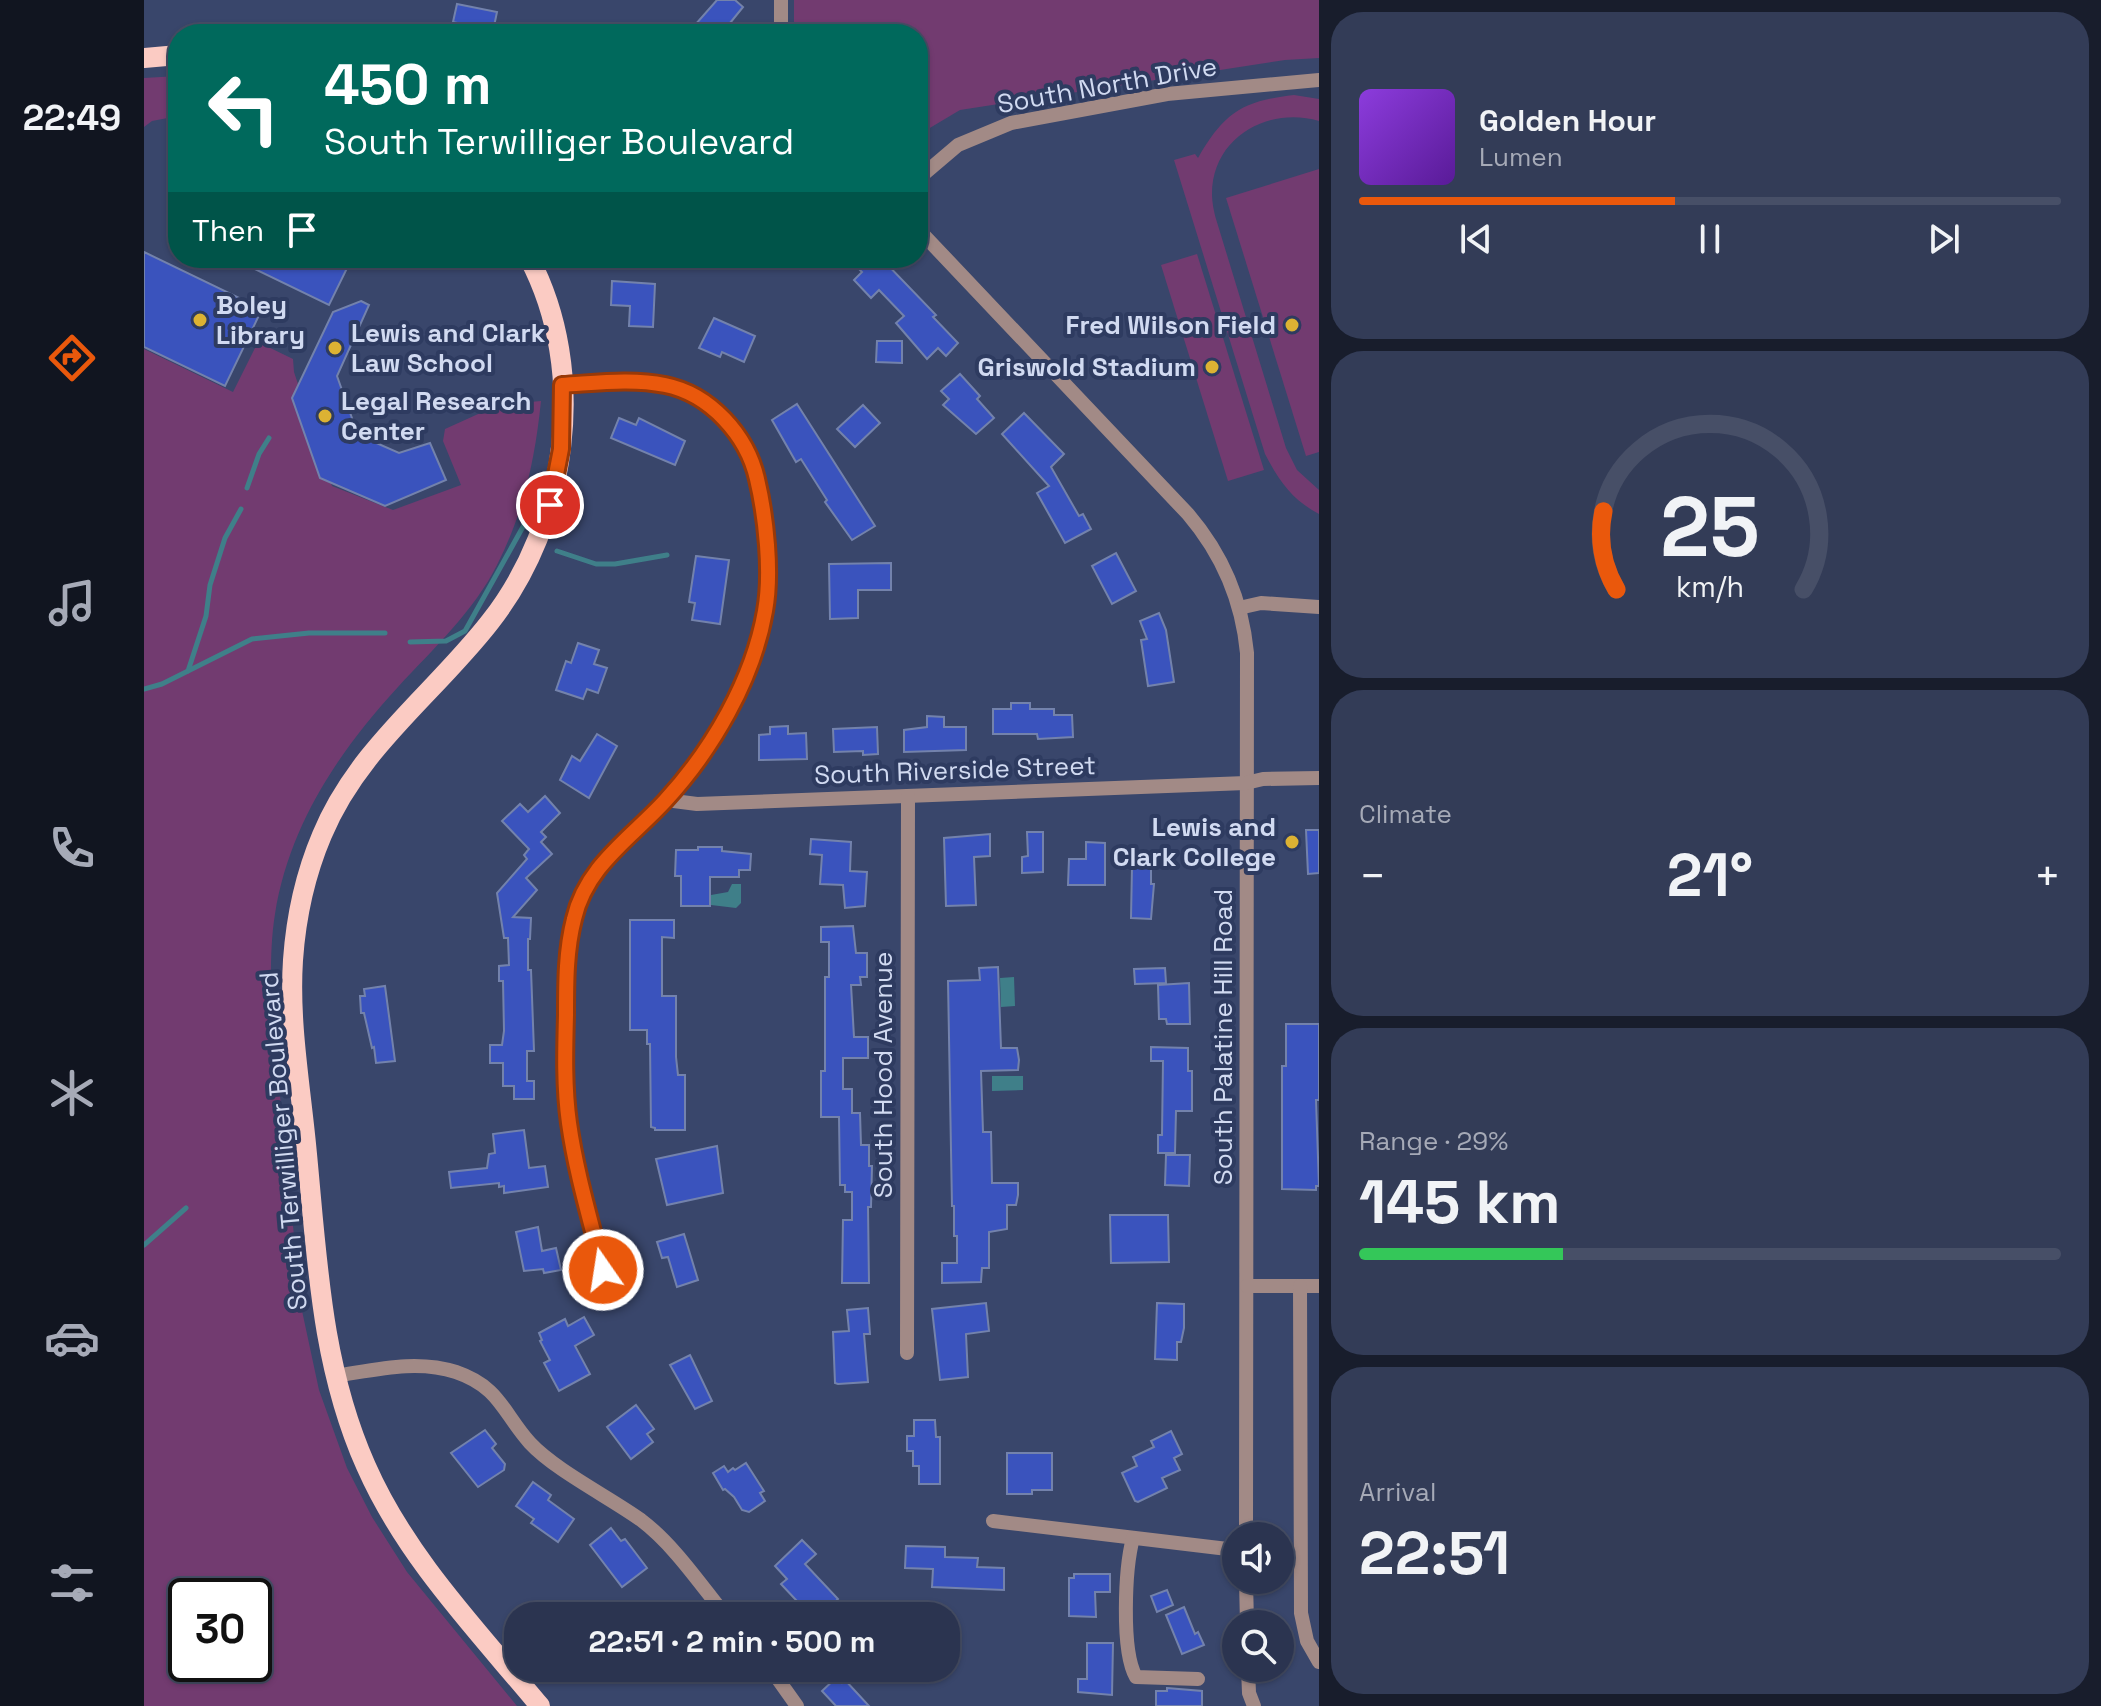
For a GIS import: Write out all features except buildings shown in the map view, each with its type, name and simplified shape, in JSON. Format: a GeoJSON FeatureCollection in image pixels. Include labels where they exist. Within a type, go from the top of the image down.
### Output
{"type":"FeatureCollection","features":[{"type":"Feature","properties":{"kind":"main road"},"geometry":{"type":"LineString","coordinates":[[144,58],[168,56]]}},
{"type":"Feature","properties":{"kind":"main road","name":"South Terwilliger Boulevard"},"geometry":{"type":"LineString","coordinates":[[533,268],[555,327],[562,385],[561,449],[557,477],[540,534],[515,586],[484,630],[396,723],[356,773],[322,833],[299,907],[293,962],[293,1017],[326,1341],[348,1423],[366,1468],[395,1522],[428,1572],[540,1706]]}},
{"type":"Feature","properties":{"kind":"street"},"geometry":{"type":"LineString","coordinates":[[781,0],[781,24]]}},
{"type":"Feature","properties":{"kind":"street","name":"South North Drive"},"geometry":{"type":"LineString","coordinates":[[928,170],[958,145],[1011,123],[1167,94],[1319,80]]}},
{"type":"Feature","properties":{"kind":"street","name":"South Palatine Hill Road"},"geometry":{"type":"LineString","coordinates":[[928,240],[1188,514],[1217,554],[1239,608],[1247,653],[1246,1522]]}},
{"type":"Feature","properties":{"kind":"street"},"geometry":{"type":"LineString","coordinates":[[562,385],[648,382],[676,388],[711,407],[736,432],[748,451],[758,480],[767,585],[766,609],[745,678],[714,736],[666,800],[594,872],[574,917],[568,953],[565,1080],[568,1115],[610,1298]]}},
{"type":"Feature","properties":{"kind":"street"},"geometry":{"type":"LineString","coordinates":[[1239,608],[1261,603],[1319,607]]}},
{"type":"Feature","properties":{"kind":"street","name":"South Riverside Street"},"geometry":{"type":"LineString","coordinates":[[666,800],[697,804],[1319,778]]}},
{"type":"Feature","properties":{"kind":"street","name":"South Hood Avenue"},"geometry":{"type":"LineString","coordinates":[[907,1353],[908,796]]}},
{"type":"Feature","properties":{"kind":"street"},"geometry":{"type":"LineString","coordinates":[[1247,1286],[1319,1286]]}},
{"type":"Feature","properties":{"kind":"street"},"geometry":{"type":"LineString","coordinates":[[1300,1286],[1301,1613],[1307,1641],[1319,1662]]}},
{"type":"Feature","properties":{"kind":"street"},"geometry":{"type":"LineString","coordinates":[[335,1376],[398,1366],[420,1366],[441,1368],[475,1381],[506,1408],[530,1443],[643,1522],[714,1602]]}},
{"type":"Feature","properties":{"kind":"street"},"geometry":{"type":"LineString","coordinates":[[993,1521],[1222,1548]]}},
{"type":"Feature","properties":{"kind":"street"},"geometry":{"type":"LineString","coordinates":[[1133,1538],[1129,1555],[1127,1604],[1131,1667],[1136,1677],[1198,1679]]}},
{"type":"Feature","properties":{"kind":"street"},"geometry":{"type":"LineString","coordinates":[[780,1682],[797,1706]]}},
{"type":"Feature","properties":{"kind":"street"},"geometry":{"type":"LineString","coordinates":[[1249,1682],[1254,1706]]}},
{"type":"Feature","properties":{"kind":"shaded area"},"geometry":{"type":"Polygon","coordinates":[[[794,0],[1319,0],[1319,58],[1285,60],[960,110],[928,129],[928,24],[794,24],[794,0]]]}},
{"type":"Feature","properties":{"kind":"shaded area"},"geometry":{"type":"Polygon","coordinates":[[[168,77],[168,118],[152,121],[144,127],[144,78],[168,77]]]}},
{"type":"Feature","properties":{"kind":"shaded area"},"geometry":{"type":"Polygon","coordinates":[[[1294,95],[1319,99],[1319,121],[1300,117],[1281,118],[1247,130],[1222,156],[1215,174],[1212,197],[1286,448],[1297,470],[1319,490],[1319,514],[1301,503],[1287,489],[1265,454],[1174,160],[1195,154],[1198,158],[1217,130],[1236,112],[1261,101],[1294,95]]]}},
{"type":"Feature","properties":{"kind":"shaded area","name":"Fred Wilson Field"},"geometry":{"type":"Polygon","coordinates":[[[1319,169],[1319,452],[1306,456],[1226,198],[1319,169]]]}},
{"type":"Feature","properties":{"kind":"shaded area","name":"Griswold Stadium"},"geometry":{"type":"Polygon","coordinates":[[[1197,254],[1264,470],[1228,481],[1161,265],[1197,254]]]}},
{"type":"Feature","properties":{"kind":"shaded area"},"geometry":{"type":"Polygon","coordinates":[[[258,342],[293,359],[294,372],[332,486],[393,510],[461,485],[443,441],[445,429],[498,405],[541,401],[527,485],[497,565],[465,614],[376,712],[336,764],[319,792],[304,821],[282,882],[273,926],[271,960],[271,1006],[301,1306],[319,1390],[347,1468],[372,1517],[407,1572],[517,1706],[144,1706],[144,349],[233,392],[258,342]]]}},
{"type":"Feature","properties":{"kind":"shaded area"},"geometry":{"type":"Polygon","coordinates":[[[732,884],[741,884],[741,903],[736,908],[711,905],[711,895],[728,892],[732,884]]]}},
{"type":"Feature","properties":{"kind":"shaded area"},"geometry":{"type":"Polygon","coordinates":[[[1014,977],[1015,1006],[1001,1007],[1000,978],[1014,977]]]}},
{"type":"Feature","properties":{"kind":"shaded area"},"geometry":{"type":"Polygon","coordinates":[[[992,1076],[1023,1076],[1023,1090],[992,1091],[992,1076]]]}},
{"type":"Feature","properties":{"kind":"waterway"},"geometry":{"type":"LineString","coordinates":[[247,488],[259,454],[269,438]]}},
{"type":"Feature","properties":{"kind":"waterway"},"geometry":{"type":"LineString","coordinates":[[410,642],[446,641],[465,631],[532,516],[537,497]]}},
{"type":"Feature","properties":{"kind":"waterway"},"geometry":{"type":"LineString","coordinates":[[188,671],[206,616],[210,585],[225,538],[241,509]]}},
{"type":"Feature","properties":{"kind":"waterway"},"geometry":{"type":"LineString","coordinates":[[557,551],[596,564],[667,555]]}},
{"type":"Feature","properties":{"kind":"waterway"},"geometry":{"type":"LineString","coordinates":[[144,689],[162,684],[252,639],[309,633],[385,633]]}},
{"type":"Feature","properties":{"kind":"waterway"},"geometry":{"type":"LineString","coordinates":[[144,1245],[186,1208]]}},
{"type":"Feature","properties":{"kind":"place","name":"Boley Library"},"geometry":{"type":"Point","coordinates":[200,320]}},
{"type":"Feature","properties":{"kind":"place","name":"Fred Wilson Field"},"geometry":{"type":"Point","coordinates":[1292,325]}},
{"type":"Feature","properties":{"kind":"place","name":"Lewis and Clark Law School"},"geometry":{"type":"Point","coordinates":[335,348]}},
{"type":"Feature","properties":{"kind":"place","name":"Griswold Stadium"},"geometry":{"type":"Point","coordinates":[1212,367]}},
{"type":"Feature","properties":{"kind":"place","name":"Legal Research Center"},"geometry":{"type":"Point","coordinates":[325,416]}},
{"type":"Feature","properties":{"kind":"place","name":"Lewis and Clark College"},"geometry":{"type":"Point","coordinates":[1292,842]}},
{"type":"Feature","properties":{"kind":"route"},"geometry":{"type":"LineString","coordinates":[[550,505],[561,449],[562,385],[648,382],[676,388],[711,407],[728,422],[748,451],[758,480],[767,566],[766,609],[761,628],[745,678],[724,718],[666,800],[594,872],[574,917],[566,974],[567,1106],[572,1143],[603,1270]]}}]}
